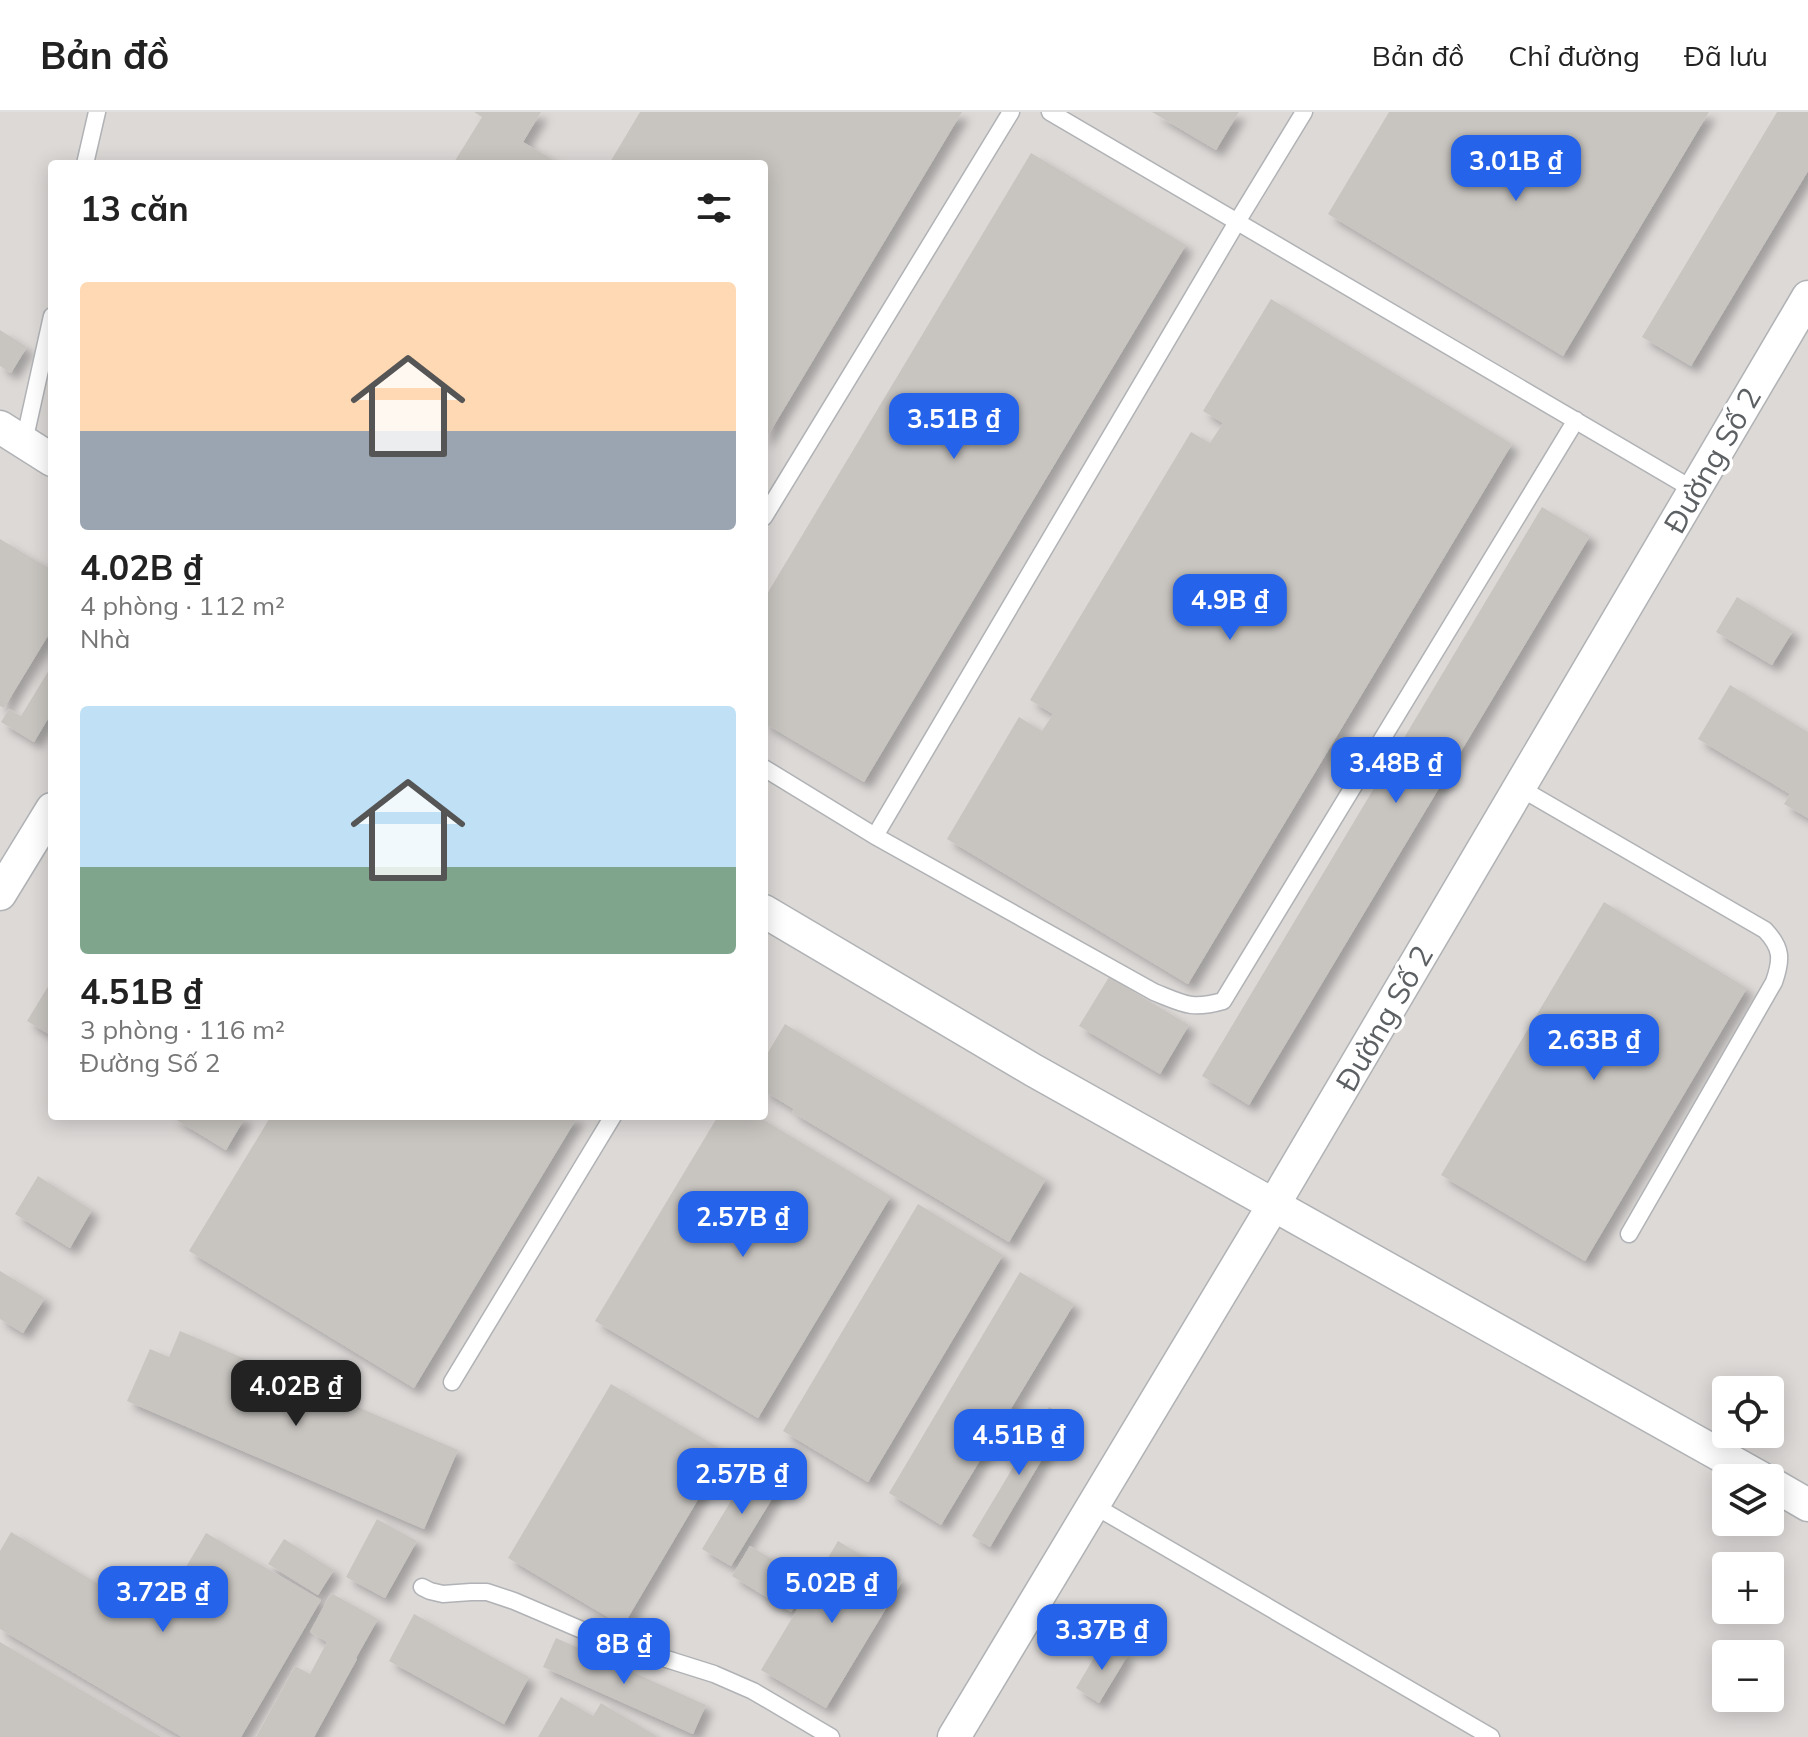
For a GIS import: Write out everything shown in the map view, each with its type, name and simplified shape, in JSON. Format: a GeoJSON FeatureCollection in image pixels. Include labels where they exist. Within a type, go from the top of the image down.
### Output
{"type":"FeatureCollection","features":[{"type":"Feature","properties":{"kind":"street","name":"Đường Số 2"},"geometry":{"type":"LineString","coordinates":[[954,1737],[1273,1206],[1808,297]]}},
{"type":"Feature","properties":{"kind":"street"},"geometry":{"type":"LineString","coordinates":[[12,435],[48,458]]}},
{"type":"Feature","properties":{"kind":"street"},"geometry":{"type":"LineString","coordinates":[[0,894],[48,816]]}},
{"type":"Feature","properties":{"kind":"street"},"geometry":{"type":"LineString","coordinates":[[768,913],[1033,1070],[1736,1464]]}},
{"type":"Feature","properties":{"kind":"street"},"geometry":{"type":"LineString","coordinates":[[1784,1491],[1808,1505]]}},
{"type":"Feature","properties":{"kind":"lane"},"geometry":{"type":"LineString","coordinates":[[86,160],[97,112]]}},
{"type":"Feature","properties":{"kind":"lane"},"geometry":{"type":"LineString","coordinates":[[768,510],[1011,112]]}},
{"type":"Feature","properties":{"kind":"lane"},"geometry":{"type":"LineString","coordinates":[[1050,112],[1694,490]]}},
{"type":"Feature","properties":{"kind":"lane"},"geometry":{"type":"LineString","coordinates":[[875,836],[1304,112]]}},
{"type":"Feature","properties":{"kind":"lane"},"geometry":{"type":"LineString","coordinates":[[12,435],[48,328]]}},
{"type":"Feature","properties":{"kind":"lane"},"geometry":{"type":"LineString","coordinates":[[768,770],[875,836],[1154,992],[1180,1003],[1201,1007],[1223,1001],[1576,420]]}},
{"type":"Feature","properties":{"kind":"lane"},"geometry":{"type":"LineString","coordinates":[[1520,788],[1765,930],[1778,949],[1780,959],[1774,982],[1629,1234]]}},
{"type":"Feature","properties":{"kind":"lane"},"geometry":{"type":"LineString","coordinates":[[452,1382],[611,1120]]}},
{"type":"Feature","properties":{"kind":"lane"},"geometry":{"type":"LineString","coordinates":[[1093,1505],[1491,1737]]}},
{"type":"Feature","properties":{"kind":"lane"},"geometry":{"type":"LineString","coordinates":[[422,1587],[443,1594],[487,1592],[603,1639],[714,1674],[753,1691],[831,1737]]}},
{"type":"Feature","properties":{"kind":"shaded area"},"geometry":{"type":"Polygon","coordinates":[[[0,112],[1808,112],[1808,1737],[0,1737],[0,112]]]}},
{"type":"Feature","properties":{"kind":"building"},"geometry":{"type":"Polygon","coordinates":[[[474,112],[541,112],[523,142],[553,160],[455,160],[482,117],[474,112]]]}},
{"type":"Feature","properties":{"kind":"building"},"geometry":{"type":"Polygon","coordinates":[[[640,112],[962,112],[768,435],[768,160],[611,160],[640,112]]]}},
{"type":"Feature","properties":{"kind":"building"},"geometry":{"type":"Polygon","coordinates":[[[1152,112],[1239,112],[1216,150],[1152,112]]]}},
{"type":"Feature","properties":{"kind":"building"},"geometry":{"type":"Polygon","coordinates":[[[1389,112],[1709,112],[1563,356],[1328,214],[1389,112]]]}},
{"type":"Feature","properties":{"kind":"building"},"geometry":{"type":"Polygon","coordinates":[[[1777,112],[1808,112],[1808,171],[1691,366],[1642,337],[1777,112]]]}},
{"type":"Feature","properties":{"kind":"building"},"geometry":{"type":"Polygon","coordinates":[[[1031,153],[1186,245],[864,782],[768,725],[768,592],[1031,153]]]}},
{"type":"Feature","properties":{"kind":"building"},"geometry":{"type":"Polygon","coordinates":[[[1271,299],[1512,444],[1188,984],[947,839],[1019,717],[1042,731],[1053,714],[1030,700],[1191,432],[1210,443],[1223,423],[1203,411],[1271,299]]]}},
{"type":"Feature","properties":{"kind":"building"},"geometry":{"type":"Polygon","coordinates":[[[0,330],[27,347],[11,373],[0,366],[0,330]]]}},
{"type":"Feature","properties":{"kind":"building"},"geometry":{"type":"Polygon","coordinates":[[[1542,507],[1590,536],[1249,1105],[1202,1076],[1542,507]]]}},
{"type":"Feature","properties":{"kind":"building"},"geometry":{"type":"Polygon","coordinates":[[[0,539],[48,568],[48,636],[4,708],[0,706],[0,539]]]}},
{"type":"Feature","properties":{"kind":"building"},"geometry":{"type":"Polygon","coordinates":[[[1737,597],[1793,631],[1772,665],[1716,632],[1737,597]]]}},
{"type":"Feature","properties":{"kind":"building"},"geometry":{"type":"Polygon","coordinates":[[[48,672],[48,719],[34,742],[1,722],[9,709],[21,716],[48,672]]]}},
{"type":"Feature","properties":{"kind":"building"},"geometry":{"type":"Polygon","coordinates":[[[1730,685],[1808,732],[1808,818],[1784,804],[1790,794],[1698,739],[1730,685]]]}},
{"type":"Feature","properties":{"kind":"building"},"geometry":{"type":"Polygon","coordinates":[[[1604,902],[1747,988],[1585,1261],[1441,1175],[1604,902]]]}},
{"type":"Feature","properties":{"kind":"building"},"geometry":{"type":"Polygon","coordinates":[[[1109,977],[1189,1025],[1160,1074],[1079,1026],[1109,977]]]}},
{"type":"Feature","properties":{"kind":"building"},"geometry":{"type":"Polygon","coordinates":[[[48,987],[48,1034],[27,1021],[48,987]]]}},
{"type":"Feature","properties":{"kind":"building"},"geometry":{"type":"Polygon","coordinates":[[[785,1024],[1046,1179],[1009,1242],[792,1112],[794,1109],[768,1093],[768,1052],[785,1024]]]}},
{"type":"Feature","properties":{"kind":"building"},"geometry":{"type":"Polygon","coordinates":[[[177,1120],[244,1120],[226,1150],[177,1120]]]}},
{"type":"Feature","properties":{"kind":"building"},"geometry":{"type":"Polygon","coordinates":[[[269,1120],[576,1120],[414,1388],[189,1251],[269,1120]]]}},
{"type":"Feature","properties":{"kind":"building"},"geometry":{"type":"Polygon","coordinates":[[[716,1120],[764,1120],[891,1196],[758,1418],[595,1321],[716,1120]]]}},
{"type":"Feature","properties":{"kind":"building"},"geometry":{"type":"Polygon","coordinates":[[[38,1176],[92,1210],[70,1248],[15,1214],[38,1176]]]}},
{"type":"Feature","properties":{"kind":"building"},"geometry":{"type":"Polygon","coordinates":[[[918,1204],[1003,1255],[868,1482],[783,1431],[918,1204]]]}},
{"type":"Feature","properties":{"kind":"building"},"geometry":{"type":"Polygon","coordinates":[[[0,1271],[45,1298],[23,1333],[0,1319],[0,1271]]]}},
{"type":"Feature","properties":{"kind":"building"},"geometry":{"type":"Polygon","coordinates":[[[1020,1272],[1074,1304],[941,1525],[889,1493],[1020,1272]]]}},
{"type":"Feature","properties":{"kind":"building"},"geometry":{"type":"Polygon","coordinates":[[[180,1331],[458,1450],[424,1529],[127,1401],[150,1349],[169,1357],[180,1331]]]}},
{"type":"Feature","properties":{"kind":"building"},"geometry":{"type":"Polygon","coordinates":[[[611,1384],[726,1452],[623,1626],[508,1558],[611,1384]]]}},
{"type":"Feature","properties":{"kind":"building"},"geometry":{"type":"Polygon","coordinates":[[[1049,1407],[1067,1417],[990,1547],[972,1536],[1049,1407]]]}},
{"type":"Feature","properties":{"kind":"building"},"geometry":{"type":"Polygon","coordinates":[[[752,1466],[781,1484],[731,1566],[702,1549],[752,1466]]]}},
{"type":"Feature","properties":{"kind":"building"},"geometry":{"type":"Polygon","coordinates":[[[377,1519],[417,1541],[385,1598],[346,1577],[377,1519]]]}},
{"type":"Feature","properties":{"kind":"building"},"geometry":{"type":"Polygon","coordinates":[[[11,1532],[156,1618],[206,1533],[321,1600],[241,1737],[182,1737],[0,1629],[0,1551],[11,1532]]]}},
{"type":"Feature","properties":{"kind":"building"},"geometry":{"type":"Polygon","coordinates":[[[284,1539],[334,1570],[318,1595],[268,1564],[284,1539]]]}},
{"type":"Feature","properties":{"kind":"building"},"geometry":{"type":"Polygon","coordinates":[[[838,1541],[903,1580],[826,1708],[761,1670],[838,1541]]]}},
{"type":"Feature","properties":{"kind":"building"},"geometry":{"type":"Polygon","coordinates":[[[750,1546],[809,1581],[791,1612],[732,1576],[750,1546]]]}},
{"type":"Feature","properties":{"kind":"building"},"geometry":{"type":"Polygon","coordinates":[[[331,1593],[378,1619],[314,1737],[256,1737],[295,1666],[310,1674],[327,1642],[310,1632],[331,1593]]]}},
{"type":"Feature","properties":{"kind":"building"},"geometry":{"type":"Polygon","coordinates":[[[414,1614],[529,1677],[504,1724],[389,1661],[414,1614]]]}},
{"type":"Feature","properties":{"kind":"building"},"geometry":{"type":"Polygon","coordinates":[[[556,1638],[706,1705],[693,1734],[543,1667],[556,1638]]]}},
{"type":"Feature","properties":{"kind":"building"},"geometry":{"type":"Polygon","coordinates":[[[1104,1641],[1128,1655],[1099,1703],[1076,1688],[1104,1641]]]}},
{"type":"Feature","properties":{"kind":"building"},"geometry":{"type":"Polygon","coordinates":[[[0,1642],[161,1737],[0,1737],[0,1642]]]}},
{"type":"Feature","properties":{"kind":"building"},"geometry":{"type":"Polygon","coordinates":[[[561,1697],[593,1716],[601,1703],[655,1735],[538,1737],[561,1697]]]}}]}
